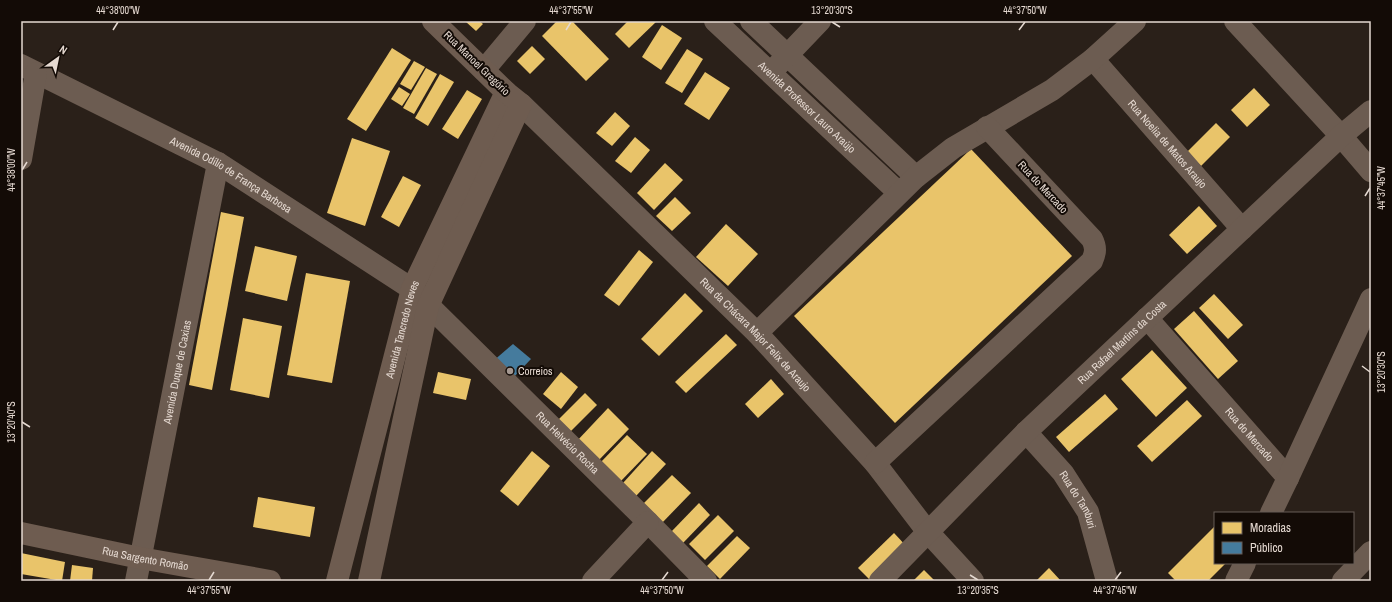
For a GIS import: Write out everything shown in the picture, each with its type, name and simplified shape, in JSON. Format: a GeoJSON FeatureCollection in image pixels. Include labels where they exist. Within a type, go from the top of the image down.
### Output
{"type":"FeatureCollection","features":[{"type":"Feature","properties":{"kind":"main road","name":"Rua Manoel Gregório"},"geometry":{"type":"LineString","coordinates":[[433,21],[514,98]]}},
{"type":"Feature","properties":{"kind":"main road","name":"Avenida Tancredo Neves"},"geometry":{"type":"LineString","coordinates":[[337,581],[412,289],[514,98]]}},
{"type":"Feature","properties":{"kind":"main road","name":"Avenida Tancredo Neves"},"geometry":{"type":"LineString","coordinates":[[369,581],[428,306],[514,98]]}},
{"type":"Feature","properties":{"kind":"main road","name":"Rua Sargento Romão"},"geometry":{"type":"LineString","coordinates":[[21,533],[140,558],[270,581]]}},
{"type":"Feature","properties":{"kind":"street"},"geometry":{"type":"LineString","coordinates":[[484,70],[525,21]]}},
{"type":"Feature","properties":{"kind":"street","name":"Avenida Professor Lauro Araújo"},"geometry":{"type":"LineString","coordinates":[[715,21],[899,193]]}},
{"type":"Feature","properties":{"kind":"street"},"geometry":{"type":"LineString","coordinates":[[751,21],[916,177]]}},
{"type":"Feature","properties":{"kind":"street"},"geometry":{"type":"LineString","coordinates":[[771,72],[820,21]]}},
{"type":"Feature","properties":{"kind":"street"},"geometry":{"type":"LineString","coordinates":[[756,333],[916,177],[953,148],[1052,90],[1094,59],[1135,21]]}},
{"type":"Feature","properties":{"kind":"street"},"geometry":{"type":"LineString","coordinates":[[1235,21],[1341,136],[1371,171]]}},
{"type":"Feature","properties":{"kind":"street","name":"Rua Noelia de Matos Araujo"},"geometry":{"type":"LineString","coordinates":[[1094,59],[1242,228]]}},
{"type":"Feature","properties":{"kind":"street"},"geometry":{"type":"LineString","coordinates":[[21,159],[29,69]]}},
{"type":"Feature","properties":{"kind":"street","name":"Avenida Odílio de França Barbosa"},"geometry":{"type":"LineString","coordinates":[[29,69],[218,163],[412,289],[428,306]]}},
{"type":"Feature","properties":{"kind":"street","name":"Rua da Chácara Major Felix de Araujo"},"geometry":{"type":"LineString","coordinates":[[514,98],[756,333],[875,463],[927,531],[973,581]]}},
{"type":"Feature","properties":{"kind":"street","name":"Rua Rafael Martins da Costa"},"geometry":{"type":"LineString","coordinates":[[880,581],[927,531],[1026,432],[1242,228],[1341,136],[1371,111]]}},
{"type":"Feature","properties":{"kind":"street","name":"Rua do Mercado"},"geometry":{"type":"LineString","coordinates":[[875,463],[1092,261],[1096,253],[1096,246],[1092,239],[987,127]]}},
{"type":"Feature","properties":{"kind":"street","name":"Avenida Duque de Caxias"},"geometry":{"type":"LineString","coordinates":[[136,581],[218,163]]}},
{"type":"Feature","properties":{"kind":"street"},"geometry":{"type":"LineString","coordinates":[[1271,512],[1371,299]]}},
{"type":"Feature","properties":{"kind":"street","name":"Rua Helvécio Rocha"},"geometry":{"type":"LineString","coordinates":[[428,306],[706,581]]}},
{"type":"Feature","properties":{"kind":"street","name":"Rua do Mercado"},"geometry":{"type":"LineString","coordinates":[[1147,318],[1288,478]]}},
{"type":"Feature","properties":{"kind":"street","name":"Rua do Tamburi"},"geometry":{"type":"LineString","coordinates":[[1026,432],[1063,473],[1088,512],[1107,581]]}},
{"type":"Feature","properties":{"kind":"street"},"geometry":{"type":"LineString","coordinates":[[592,581],[648,522]]}},
{"type":"Feature","properties":{"kind":"street"},"geometry":{"type":"LineString","coordinates":[[1343,581],[1371,552]]}},
{"type":"Feature","properties":{"kind":"street"},"geometry":{"type":"LineString","coordinates":[[1236,581],[1244,564]]}},
{"type":"Feature","properties":{"kind":"building: Moradias"},"geometry":{"type":"Polygon","coordinates":[[[465,21],[479,21],[483,24],[476,31],[465,21]]]}},
{"type":"Feature","properties":{"kind":"building: Moradias"},"geometry":{"type":"Polygon","coordinates":[[[557,21],[572,21],[609,59],[586,81],[542,36],[557,21]]]}},
{"type":"Feature","properties":{"kind":"building: Moradias"},"geometry":{"type":"Polygon","coordinates":[[[628,21],[657,21],[629,48],[615,34],[628,21]]]}},
{"type":"Feature","properties":{"kind":"building: Moradias"},"geometry":{"type":"Polygon","coordinates":[[[662,25],[682,38],[661,70],[642,57],[662,25]]]}},
{"type":"Feature","properties":{"kind":"building: Moradias"},"geometry":{"type":"Polygon","coordinates":[[[532,46],[545,59],[530,74],[517,61],[532,46]]]}},
{"type":"Feature","properties":{"kind":"building: Moradias"},"geometry":{"type":"Polygon","coordinates":[[[392,48],[411,60],[366,131],[347,119],[392,48]]]}},
{"type":"Feature","properties":{"kind":"building: Moradias"},"geometry":{"type":"Polygon","coordinates":[[[687,49],[703,59],[682,93],[665,83],[687,49]]]}},
{"type":"Feature","properties":{"kind":"building: Moradias"},"geometry":{"type":"Polygon","coordinates":[[[414,61],[425,67],[411,90],[400,84],[414,61]]]}},
{"type":"Feature","properties":{"kind":"building: Moradias"},"geometry":{"type":"Polygon","coordinates":[[[426,68],[437,74],[414,114],[403,108],[426,68]]]}},
{"type":"Feature","properties":{"kind":"building: Moradias"},"geometry":{"type":"Polygon","coordinates":[[[705,72],[730,88],[709,120],[684,104],[705,72]]]}},
{"type":"Feature","properties":{"kind":"building: Moradias"},"geometry":{"type":"Polygon","coordinates":[[[440,74],[454,82],[428,126],[415,118],[440,74]]]}},
{"type":"Feature","properties":{"kind":"building: Moradias"},"geometry":{"type":"Polygon","coordinates":[[[399,87],[410,94],[402,106],[391,99],[399,87]]]}},
{"type":"Feature","properties":{"kind":"building: Moradias"},"geometry":{"type":"Polygon","coordinates":[[[1254,88],[1270,105],[1247,127],[1231,110],[1254,88]]]}},
{"type":"Feature","properties":{"kind":"building: Moradias"},"geometry":{"type":"Polygon","coordinates":[[[467,90],[482,99],[458,139],[442,129],[467,90]]]}},
{"type":"Feature","properties":{"kind":"building: Moradias"},"geometry":{"type":"Polygon","coordinates":[[[615,112],[630,126],[612,146],[596,133],[615,112]]]}},
{"type":"Feature","properties":{"kind":"building: Moradias"},"geometry":{"type":"Polygon","coordinates":[[[1216,123],[1230,137],[1201,166],[1187,152],[1216,123]]]}},
{"type":"Feature","properties":{"kind":"building: Moradias"},"geometry":{"type":"Polygon","coordinates":[[[635,137],[650,150],[631,173],[615,161],[635,137]]]}},
{"type":"Feature","properties":{"kind":"building: Moradias"},"geometry":{"type":"Polygon","coordinates":[[[352,138],[390,151],[365,226],[327,213],[352,138]]]}},
{"type":"Feature","properties":{"kind":"building: Moradias"},"geometry":{"type":"Polygon","coordinates":[[[971,149],[1072,256],[895,423],[794,316],[971,149]]]}},
{"type":"Feature","properties":{"kind":"building: Moradias"},"geometry":{"type":"Polygon","coordinates":[[[665,163],[683,180],[654,210],[637,193],[665,163]]]}},
{"type":"Feature","properties":{"kind":"building: Moradias"},"geometry":{"type":"Polygon","coordinates":[[[403,176],[421,185],[399,227],[381,217],[403,176]]]}},
{"type":"Feature","properties":{"kind":"building: Moradias"},"geometry":{"type":"Polygon","coordinates":[[[675,197],[691,213],[672,231],[656,216],[675,197]]]}},
{"type":"Feature","properties":{"kind":"building: Moradias"},"geometry":{"type":"Polygon","coordinates":[[[1199,206],[1217,226],[1187,254],[1169,235],[1199,206]]]}},
{"type":"Feature","properties":{"kind":"building: Moradias"},"geometry":{"type":"Polygon","coordinates":[[[221,212],[244,217],[212,390],[189,385],[221,212]]]}},
{"type":"Feature","properties":{"kind":"building: Moradias"},"geometry":{"type":"Polygon","coordinates":[[[726,224],[758,254],[728,286],[696,257],[726,224]]]}},
{"type":"Feature","properties":{"kind":"building: Moradias"},"geometry":{"type":"Polygon","coordinates":[[[255,246],[297,256],[287,301],[245,291],[255,246]]]}},
{"type":"Feature","properties":{"kind":"building: Moradias"},"geometry":{"type":"Polygon","coordinates":[[[639,250],[653,262],[619,306],[604,295],[639,250]]]}},
{"type":"Feature","properties":{"kind":"building: Moradias"},"geometry":{"type":"Polygon","coordinates":[[[306,273],[350,281],[332,383],[287,375],[306,273]]]}},
{"type":"Feature","properties":{"kind":"building: Moradias"},"geometry":{"type":"Polygon","coordinates":[[[685,293],[703,311],[659,356],[641,339],[685,293]]]}},
{"type":"Feature","properties":{"kind":"building: Moradias"},"geometry":{"type":"Polygon","coordinates":[[[1214,294],[1243,325],[1228,339],[1199,308],[1214,294]]]}},
{"type":"Feature","properties":{"kind":"building: Moradias"},"geometry":{"type":"Polygon","coordinates":[[[1194,311],[1238,361],[1218,379],[1174,329],[1194,311]]]}},
{"type":"Feature","properties":{"kind":"building: Moradias"},"geometry":{"type":"Polygon","coordinates":[[[243,318],[282,326],[269,398],[230,390],[243,318]]]}},
{"type":"Feature","properties":{"kind":"building: Moradias"},"geometry":{"type":"Polygon","coordinates":[[[726,334],[737,345],[686,393],[675,382],[726,334]]]}},
{"type":"Feature","properties":{"kind":"building: Moradias"},"geometry":{"type":"Polygon","coordinates":[[[1152,350],[1187,388],[1156,417],[1121,379],[1152,350]]]}},
{"type":"Feature","properties":{"kind":"building: Moradias"},"geometry":{"type":"Polygon","coordinates":[[[438,372],[471,379],[466,400],[433,393],[438,372]]]}},
{"type":"Feature","properties":{"kind":"building: Moradias"},"geometry":{"type":"Polygon","coordinates":[[[561,372],[578,387],[561,409],[543,394],[561,372]]]}},
{"type":"Feature","properties":{"kind":"building: Moradias"},"geometry":{"type":"Polygon","coordinates":[[[771,379],[784,394],[758,418],[745,404],[771,379]]]}},
{"type":"Feature","properties":{"kind":"building: Moradias"},"geometry":{"type":"Polygon","coordinates":[[[585,393],[597,405],[568,434],[556,422],[585,393]]]}},
{"type":"Feature","properties":{"kind":"building: Moradias"},"geometry":{"type":"Polygon","coordinates":[[[1105,394],[1118,409],[1069,452],[1056,437],[1105,394]]]}},
{"type":"Feature","properties":{"kind":"building: Moradias"},"geometry":{"type":"Polygon","coordinates":[[[1187,400],[1202,416],[1152,462],[1137,446],[1187,400]]]}},
{"type":"Feature","properties":{"kind":"building: Moradias"},"geometry":{"type":"Polygon","coordinates":[[[608,408],[629,429],[597,462],[576,442],[608,408]]]}},
{"type":"Feature","properties":{"kind":"building: Moradias"},"geometry":{"type":"Polygon","coordinates":[[[627,435],[647,454],[620,482],[600,463],[627,435]]]}},
{"type":"Feature","properties":{"kind":"building: Moradias"},"geometry":{"type":"Polygon","coordinates":[[[532,451],[550,466],[518,506],[500,491],[532,451]]]}},
{"type":"Feature","properties":{"kind":"building: Moradias"},"geometry":{"type":"Polygon","coordinates":[[[652,451],[666,464],[636,496],[623,483],[652,451]]]}},
{"type":"Feature","properties":{"kind":"building: Moradias"},"geometry":{"type":"Polygon","coordinates":[[[672,475],[691,493],[661,524],[642,505],[672,475]]]}},
{"type":"Feature","properties":{"kind":"building: Moradias"},"geometry":{"type":"Polygon","coordinates":[[[258,497],[315,507],[310,537],[253,527],[258,497]]]}},
{"type":"Feature","properties":{"kind":"building: Moradias"},"geometry":{"type":"Polygon","coordinates":[[[699,503],[710,515],[683,543],[671,532],[699,503]]]}},
{"type":"Feature","properties":{"kind":"building: Moradias"},"geometry":{"type":"Polygon","coordinates":[[[718,515],[734,531],[705,560],[689,544],[718,515]]]}},
{"type":"Feature","properties":{"kind":"building: Moradias"},"geometry":{"type":"Polygon","coordinates":[[[1214,527],[1214,564],[1225,564],[1208,581],[1176,581],[1168,573],[1214,527]]]}},
{"type":"Feature","properties":{"kind":"building: Moradias"},"geometry":{"type":"Polygon","coordinates":[[[894,533],[908,548],[871,581],[858,568],[894,533]]]}},
{"type":"Feature","properties":{"kind":"building: Moradias"},"geometry":{"type":"Polygon","coordinates":[[[737,536],[750,548],[720,579],[707,566],[737,536]]]}},
{"type":"Feature","properties":{"kind":"building: Moradias"},"geometry":{"type":"Polygon","coordinates":[[[21,553],[65,562],[62,581],[21,574],[21,553]]]}},
{"type":"Feature","properties":{"kind":"building: Moradias"},"geometry":{"type":"Polygon","coordinates":[[[72,565],[93,568],[92,581],[70,581],[72,565]]]}},
{"type":"Feature","properties":{"kind":"building: Moradias"},"geometry":{"type":"Polygon","coordinates":[[[1049,568],[1061,581],[1036,581],[1049,568]]]}},
{"type":"Feature","properties":{"kind":"building: Moradias"},"geometry":{"type":"Polygon","coordinates":[[[924,570],[935,581],[913,581],[924,570]]]}},
{"type":"Feature","properties":{"kind":"building: Público","name":"Correios"},"geometry":{"type":"Polygon","coordinates":[[[513,344],[531,359],[510,381],[492,362],[513,344]]]}},
{"type":"Feature","properties":{"kind":"place","name":"Correios"},"geometry":{"type":"Point","coordinates":[510,371]}}]}
